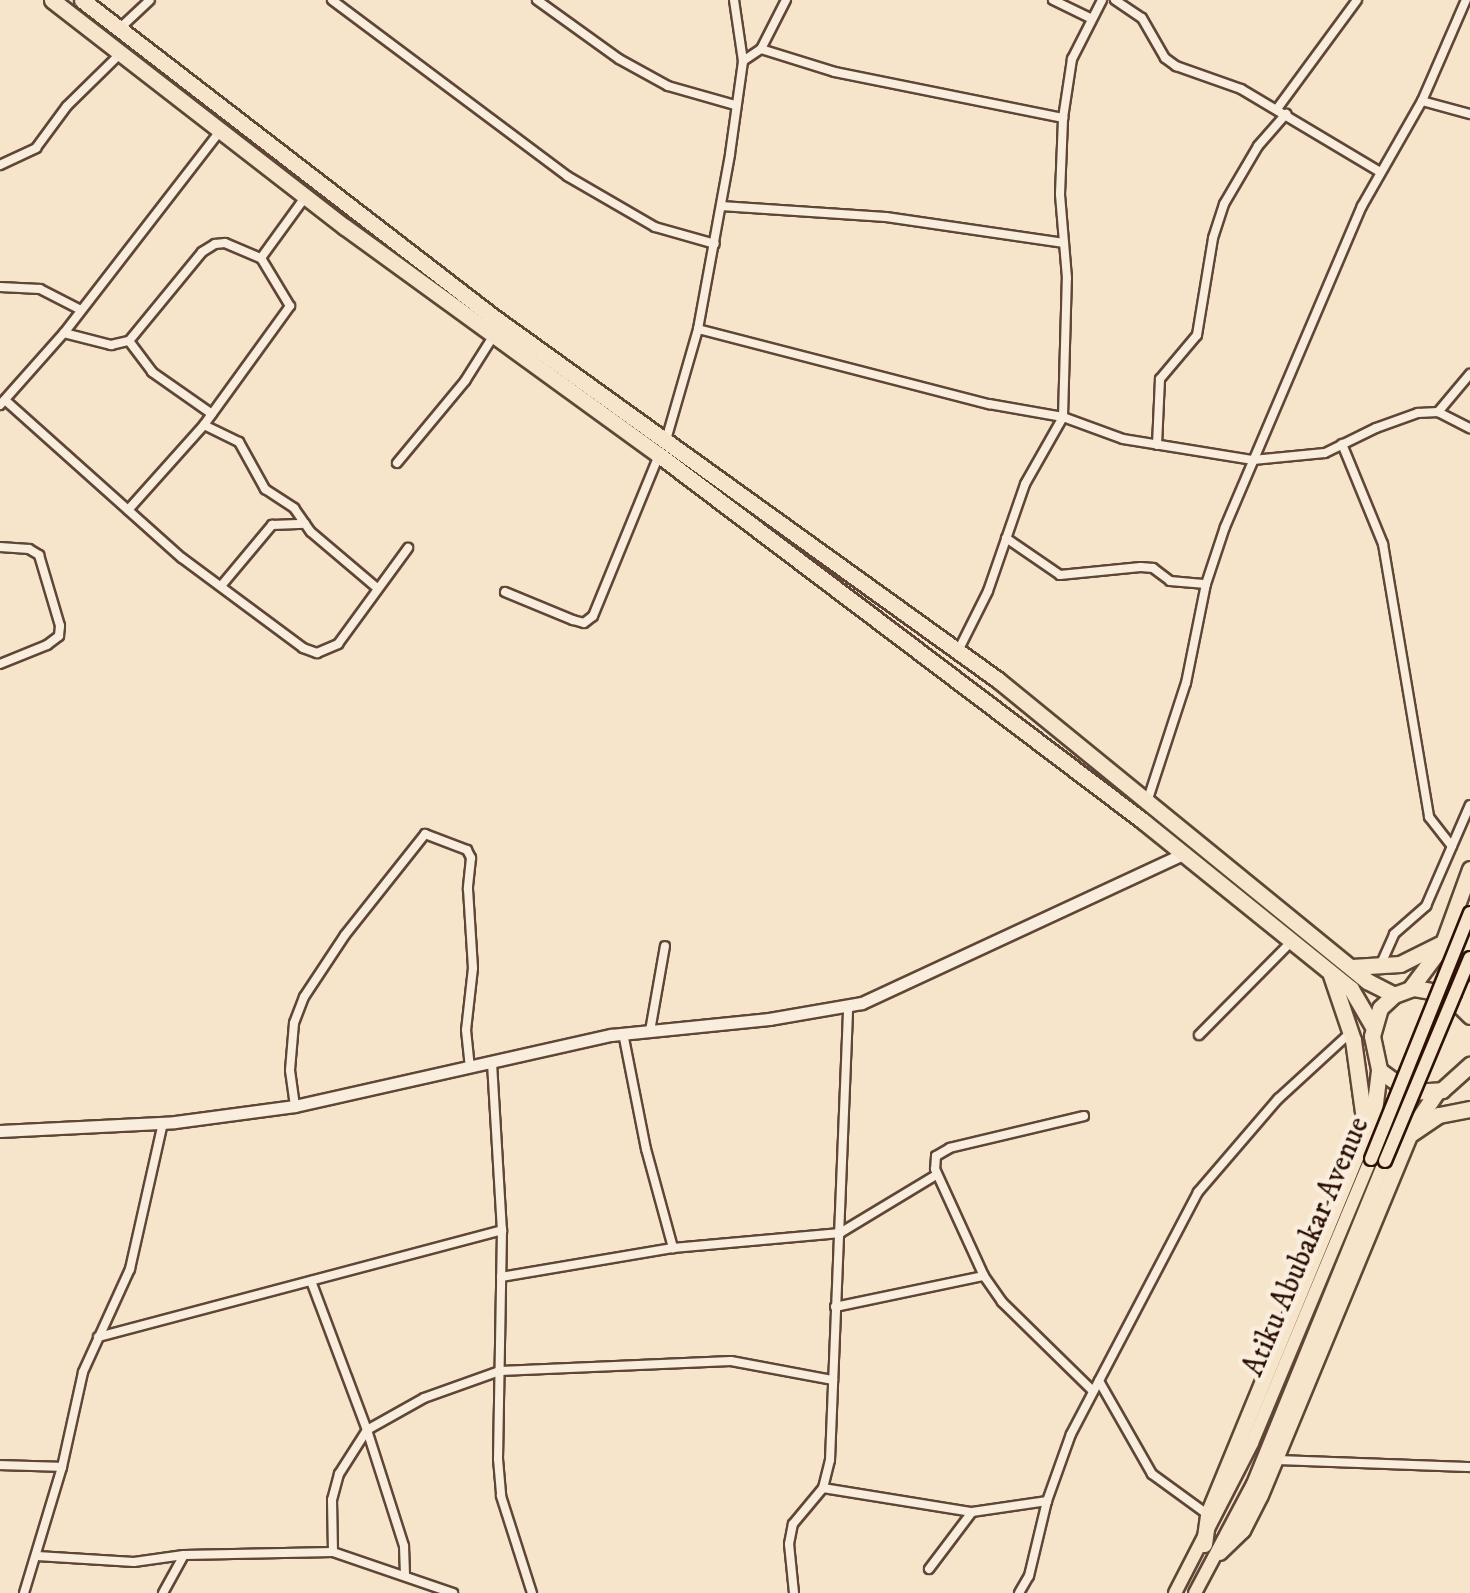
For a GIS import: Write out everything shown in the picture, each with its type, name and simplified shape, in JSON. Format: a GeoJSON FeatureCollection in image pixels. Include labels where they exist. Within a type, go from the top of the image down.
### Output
{"type":"FeatureCollection","features":[{"type":"Feature","properties":{"kind":"highway"},"geometry":{"type":"LineString","coordinates":[[52,0],[306,196],[662,448],[958,650],[1148,799],[1352,968],[1402,992],[1431,988],[1448,994],[1470,1014]]}},
{"type":"Feature","properties":{"kind":"highway"},"geometry":{"type":"LineString","coordinates":[[82,0],[498,329]]}},
{"type":"Feature","properties":{"kind":"highway"},"geometry":{"type":"LineString","coordinates":[[662,448],[1294,939],[1359,998],[1372,1025],[1379,1070],[1378,1096],[1208,1514],[1204,1544]]}},
{"type":"Feature","properties":{"kind":"highway"},"geometry":{"type":"LineString","coordinates":[[1372,1025],[1380,1008],[1402,992],[1444,942],[1470,869]]}},
{"type":"Feature","properties":{"kind":"highway"},"geometry":{"type":"LineString","coordinates":[[1352,968],[1414,960],[1444,942]]}},
{"type":"Feature","properties":{"kind":"highway"},"geometry":{"type":"LineString","coordinates":[[1330,971],[1351,1032],[1366,1132]]}},
{"type":"Feature","properties":{"kind":"highway"},"geometry":{"type":"LineString","coordinates":[[1470,988],[1470,1014]]}},
{"type":"Feature","properties":{"kind":"highway"},"geometry":{"type":"LineString","coordinates":[[1379,1070],[1400,1089],[1436,1092],[1462,1086],[1470,1065]]}},
{"type":"Feature","properties":{"kind":"highway"},"geometry":{"type":"LineString","coordinates":[[1219,1552],[1242,1530],[1275,1460],[1408,1136],[1420,1110],[1436,1092]]}},
{"type":"Feature","properties":{"kind":"highway"},"geometry":{"type":"LineString","coordinates":[[1408,1136],[1439,1115],[1470,1109]]}},
{"type":"Feature","properties":{"kind":"main road","name":"Atiku Abubakar Avenue"},"geometry":{"type":"LineString","coordinates":[[1195,1593],[1254,1484],[1470,913]]}},
{"type":"Feature","properties":{"kind":"main road","name":"Atiku Abubakar Avenue"},"geometry":{"type":"LineString","coordinates":[[1175,1593],[1204,1544],[1252,1443],[1470,958]]}},
{"type":"Feature","properties":{"kind":"street"},"geometry":{"type":"LineString","coordinates":[[119,29],[150,0]]}},
{"type":"Feature","properties":{"kind":"street"},"geometry":{"type":"LineString","coordinates":[[332,0],[568,176],[656,227],[715,244]]}},
{"type":"Feature","properties":{"kind":"street"},"geometry":{"type":"LineString","coordinates":[[537,0],[619,59],[668,86],[736,105]]}},
{"type":"Feature","properties":{"kind":"street"},"geometry":{"type":"LineString","coordinates":[[505,592],[573,620],[584,622],[594,616],[662,448],[698,329],[715,244],[743,61],[734,0]]}},
{"type":"Feature","properties":{"kind":"street"},"geometry":{"type":"LineString","coordinates":[[743,61],[761,50],[786,0]]}},
{"type":"Feature","properties":{"kind":"street"},"geometry":{"type":"LineString","coordinates":[[1053,0],[1090,18]]}},
{"type":"Feature","properties":{"kind":"street"},"geometry":{"type":"LineString","coordinates":[[958,650],[988,591],[1025,484],[1064,418],[1062,118],[1072,58],[1102,0]]}},
{"type":"Feature","properties":{"kind":"street"},"geometry":{"type":"LineString","coordinates":[[1115,0],[1142,18],[1165,58],[1176,66],[1241,90],[1380,172]]}},
{"type":"Feature","properties":{"kind":"street"},"geometry":{"type":"LineString","coordinates":[[1157,444],[1160,379],[1197,335],[1212,238],[1224,204],[1258,146],[1358,0]]}},
{"type":"Feature","properties":{"kind":"street"},"geometry":{"type":"LineString","coordinates":[[1148,799],[1186,683],[1206,584],[1254,460],[1380,172],[1422,101],[1466,0]]}},
{"type":"Feature","properties":{"kind":"street"},"geometry":{"type":"LineString","coordinates":[[761,50],[835,72],[1062,118]]}},
{"type":"Feature","properties":{"kind":"street"},"geometry":{"type":"LineString","coordinates":[[0,165],[36,148],[67,106],[120,53]]}},
{"type":"Feature","properties":{"kind":"street"},"geometry":{"type":"LineString","coordinates":[[1422,101],[1470,114]]}},
{"type":"Feature","properties":{"kind":"street"},"geometry":{"type":"LineString","coordinates":[[221,130],[64,333],[2,402],[220,586],[303,648],[317,653],[338,644],[408,548]]}},
{"type":"Feature","properties":{"kind":"street"},"geometry":{"type":"LineString","coordinates":[[261,258],[306,196]]}},
{"type":"Feature","properties":{"kind":"street"},"geometry":{"type":"LineString","coordinates":[[721,206],[886,217],[1064,243]]}},
{"type":"Feature","properties":{"kind":"street"},"geometry":{"type":"LineString","coordinates":[[64,333],[111,344],[129,342],[208,247],[225,244],[261,258],[285,292],[288,314],[204,425],[128,510]]}},
{"type":"Feature","properties":{"kind":"street"},"geometry":{"type":"LineString","coordinates":[[0,287],[40,289],[80,310]]}},
{"type":"Feature","properties":{"kind":"street"},"geometry":{"type":"LineString","coordinates":[[397,463],[465,381],[498,329]]}},
{"type":"Feature","properties":{"kind":"street"},"geometry":{"type":"LineString","coordinates":[[698,329],[864,373],[1064,418],[1123,439],[1254,460],[1304,458],[1376,428],[1438,412],[1470,374]]}},
{"type":"Feature","properties":{"kind":"street"},"geometry":{"type":"LineString","coordinates":[[129,342],[152,372],[212,414]]}},
{"type":"Feature","properties":{"kind":"street"},"geometry":{"type":"LineString","coordinates":[[1438,412],[1470,428]]}},
{"type":"Feature","properties":{"kind":"street"},"geometry":{"type":"LineString","coordinates":[[204,425],[239,442],[265,489],[294,508],[305,524],[377,588]]}},
{"type":"Feature","properties":{"kind":"street"},"geometry":{"type":"LineString","coordinates":[[1342,444],[1383,544],[1430,817],[1452,846]]}},
{"type":"Feature","properties":{"kind":"street"},"geometry":{"type":"LineString","coordinates":[[220,586],[272,525],[305,524]]}},
{"type":"Feature","properties":{"kind":"street"},"geometry":{"type":"LineString","coordinates":[[1006,538],[1060,574],[1141,567],[1153,568],[1170,582],[1206,584]]}},
{"type":"Feature","properties":{"kind":"street"},"geometry":{"type":"LineString","coordinates":[[0,547],[29,549],[38,556],[60,626],[59,636],[47,645],[0,664]]}},
{"type":"Feature","properties":{"kind":"street"},"geometry":{"type":"LineString","coordinates":[[1380,966],[1394,934],[1426,906],[1470,805]]}},
{"type":"Feature","properties":{"kind":"street"},"geometry":{"type":"LineString","coordinates":[[296,1106],[290,1070],[294,1022],[304,997],[344,935],[425,834],[467,850],[471,858],[468,889],[473,968],[466,1030],[470,1067]]}},
{"type":"Feature","properties":{"kind":"street"},"geometry":{"type":"LineString","coordinates":[[0,1131],[163,1122],[296,1106],[623,1033],[769,1020],[848,1006],[895,990],[1185,853]]}},
{"type":"Feature","properties":{"kind":"street"},"geometry":{"type":"LineString","coordinates":[[1200,1035],[1294,939]]}},
{"type":"Feature","properties":{"kind":"street"},"geometry":{"type":"LineString","coordinates":[[650,1031],[665,946]]}},
{"type":"Feature","properties":{"kind":"street"},"geometry":{"type":"LineString","coordinates":[[794,1593],[789,1544],[793,1524],[824,1488],[830,1460],[848,1006]]}},
{"type":"Feature","properties":{"kind":"street"},"geometry":{"type":"LineString","coordinates":[[1019,1593],[1029,1576],[1047,1500],[1072,1434],[1198,1192],[1231,1148],[1278,1098],[1351,1032]]}},
{"type":"Feature","properties":{"kind":"street"},"geometry":{"type":"LineString","coordinates":[[623,1033],[646,1149],[673,1248]]}},
{"type":"Feature","properties":{"kind":"street"},"geometry":{"type":"LineString","coordinates":[[492,1063],[502,1230],[502,1496],[532,1593]]}},
{"type":"Feature","properties":{"kind":"street"},"geometry":{"type":"LineString","coordinates":[[1084,1116],[950,1148],[936,1156],[936,1175],[984,1276],[1002,1302],[1094,1391]]}},
{"type":"Feature","properties":{"kind":"street"},"geometry":{"type":"LineString","coordinates":[[24,1593],[62,1466],[83,1372],[130,1269],[163,1122]]}},
{"type":"Feature","properties":{"kind":"street"},"geometry":{"type":"LineString","coordinates":[[501,1277],[673,1248],[840,1233],[936,1175]]}},
{"type":"Feature","properties":{"kind":"street"},"geometry":{"type":"LineString","coordinates":[[98,1337],[502,1230]]}},
{"type":"Feature","properties":{"kind":"street"},"geometry":{"type":"LineString","coordinates":[[836,1307],[984,1276]]}},
{"type":"Feature","properties":{"kind":"street"},"geometry":{"type":"LineString","coordinates":[[311,1281],[368,1430],[404,1546],[405,1575]]}},
{"type":"Feature","properties":{"kind":"street"},"geometry":{"type":"LineString","coordinates":[[333,1552],[332,1500],[339,1474],[368,1430],[424,1398],[500,1371],[731,1361],[833,1380]]}},
{"type":"Feature","properties":{"kind":"street"},"geometry":{"type":"LineString","coordinates":[[1099,1381],[1152,1474],[1208,1514]]}},
{"type":"Feature","properties":{"kind":"street"},"geometry":{"type":"LineString","coordinates":[[1275,1460],[1470,1468]]}},
{"type":"Feature","properties":{"kind":"street"},"geometry":{"type":"LineString","coordinates":[[0,1465],[62,1466]]}},
{"type":"Feature","properties":{"kind":"street"},"geometry":{"type":"LineString","coordinates":[[824,1488],[972,1512],[1047,1500]]}},
{"type":"Feature","properties":{"kind":"street"},"geometry":{"type":"LineString","coordinates":[[929,1569],[972,1512]]}},
{"type":"Feature","properties":{"kind":"street"},"geometry":{"type":"LineString","coordinates":[[36,1556],[134,1562],[184,1554],[333,1552],[453,1593]]}},
{"type":"Feature","properties":{"kind":"street"},"geometry":{"type":"LineString","coordinates":[[163,1593],[184,1554]]}}]}
